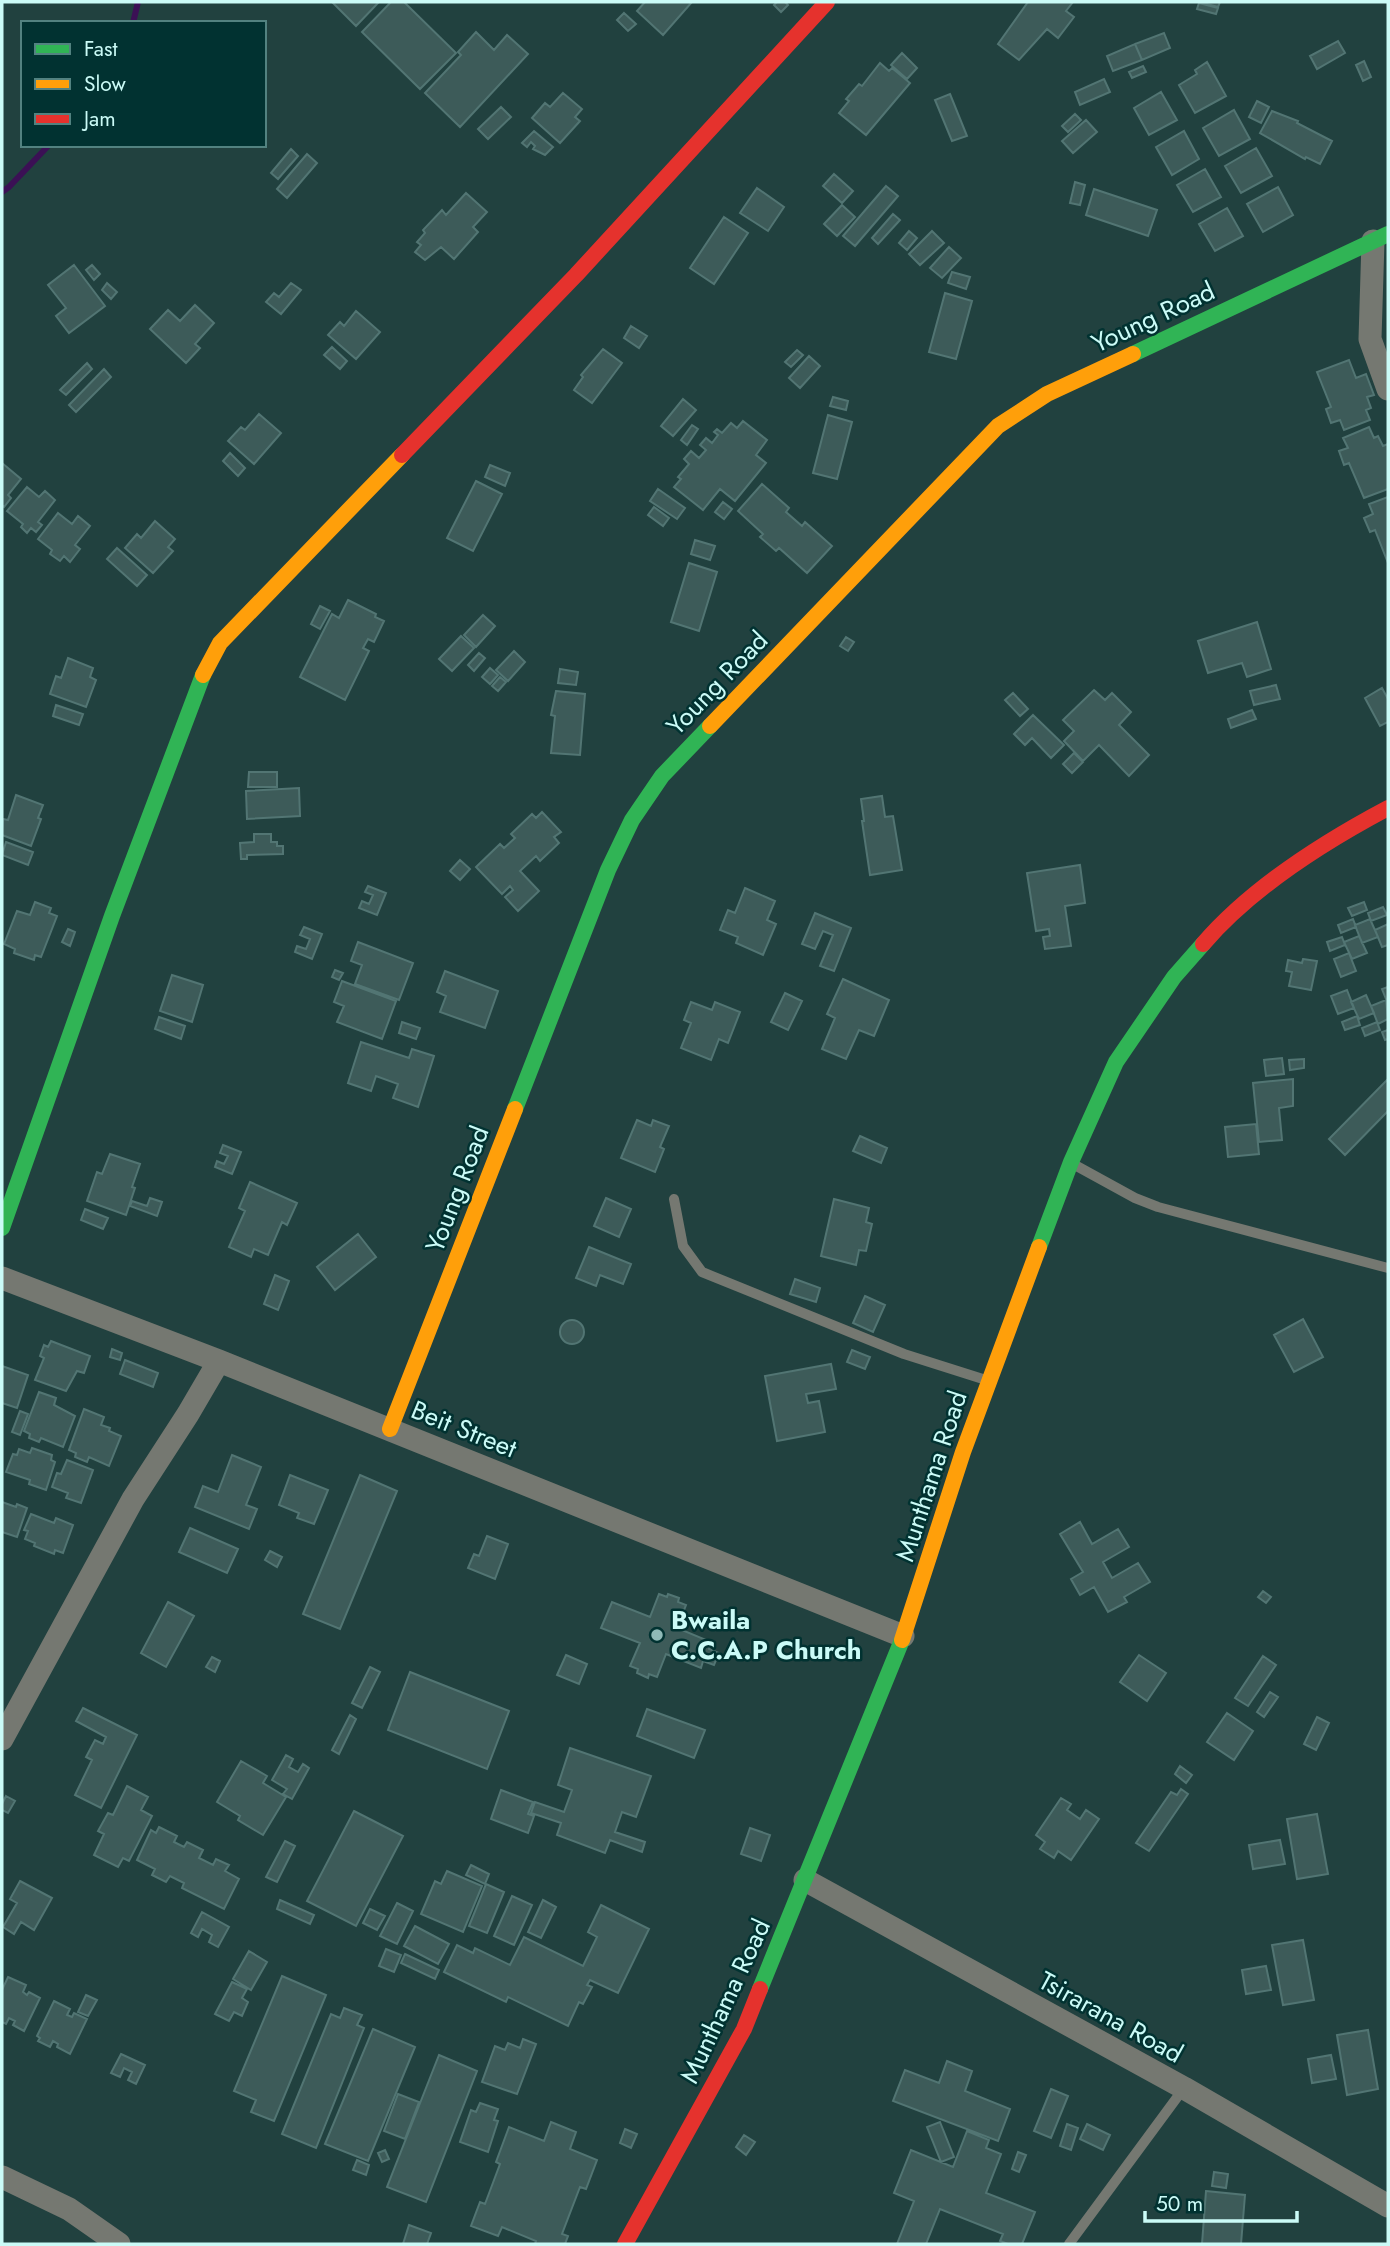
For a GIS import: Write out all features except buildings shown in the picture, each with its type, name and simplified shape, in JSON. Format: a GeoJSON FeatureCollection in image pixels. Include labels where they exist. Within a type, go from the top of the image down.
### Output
{"type":"FeatureCollection","features":[{"type":"Feature","properties":{"kind":"street"},"geometry":{"type":"LineString","coordinates":[[2,1228],[193,697],[220,643],[585,265],[827,2]]}},
{"type":"Feature","properties":{"kind":"street"},"geometry":{"type":"LineString","coordinates":[[1381,238],[1370,339],[1388,389]]}},
{"type":"Feature","properties":{"kind":"street","name":"Young Road"},"geometry":{"type":"LineString","coordinates":[[390,1429],[608,870],[632,820],[662,776],[998,426],[1047,394],[1381,238]]}},
{"type":"Feature","properties":{"kind":"street","name":"Munthama Road"},"geometry":{"type":"LineString","coordinates":[[625,2244],[744,2029],[903,1636],[989,1381],[1071,1163],[1116,1062],[1167,988],[1206,940],[1242,906],[1282,874],[1345,831],[1388,808]]}},
{"type":"Feature","properties":{"kind":"street","name":"Beit Street"},"geometry":{"type":"LineString","coordinates":[[5,1277],[903,1636]]}},
{"type":"Feature","properties":{"kind":"street"},"geometry":{"type":"LineString","coordinates":[[2,1739],[133,1499],[219,1361]]}},
{"type":"Feature","properties":{"kind":"street","name":"Tsirarana Road"},"geometry":{"type":"LineString","coordinates":[[805,1880],[1184,2088],[1388,2206]]}},
{"type":"Feature","properties":{"kind":"street"},"geometry":{"type":"LineString","coordinates":[[2,2177],[69,2209],[119,2244]]}},
{"type":"Feature","properties":{"kind":"lane"},"geometry":{"type":"LineString","coordinates":[[1071,1163],[1135,1198],[1158,1207],[1388,1268]]}},
{"type":"Feature","properties":{"kind":"lane"},"geometry":{"type":"LineString","coordinates":[[674,1199],[683,1246],[702,1272],[904,1354],[989,1381]]}},
{"type":"Feature","properties":{"kind":"lane"},"geometry":{"type":"LineString","coordinates":[[1069,2244],[1184,2088]]}},
{"type":"Feature","properties":{"kind":"waterway"},"geometry":{"type":"LineString","coordinates":[[133,21],[138,2]]}},
{"type":"Feature","properties":{"kind":"waterway"},"geometry":{"type":"LineString","coordinates":[[2,192],[47,147]]}},
{"type":"Feature","properties":{"kind":"traffic: fast"},"geometry":{"type":"LineString","coordinates":[[1133,354],[1388,234]]}},
{"type":"Feature","properties":{"kind":"traffic: fast"},"geometry":{"type":"LineString","coordinates":[[2,1228],[112,916],[203,675]]}},
{"type":"Feature","properties":{"kind":"traffic: fast"},"geometry":{"type":"LineString","coordinates":[[515,1109],[608,870],[632,820],[662,776],[710,726]]}},
{"type":"Feature","properties":{"kind":"traffic: fast"},"geometry":{"type":"LineString","coordinates":[[1039,1247],[1071,1162],[1116,1062],[1174,977],[1203,944]]}},
{"type":"Feature","properties":{"kind":"traffic: fast"},"geometry":{"type":"LineString","coordinates":[[760,1989],[902,1640]]}},
{"type":"Feature","properties":{"kind":"traffic: slow"},"geometry":{"type":"LineString","coordinates":[[710,726],[998,426],[1047,394],[1133,354]]}},
{"type":"Feature","properties":{"kind":"traffic: slow"},"geometry":{"type":"LineString","coordinates":[[203,675],[220,643],[402,455]]}},
{"type":"Feature","properties":{"kind":"traffic: slow"},"geometry":{"type":"LineString","coordinates":[[390,1429],[515,1109]]}},
{"type":"Feature","properties":{"kind":"traffic: slow"},"geometry":{"type":"LineString","coordinates":[[902,1640],[963,1452],[1039,1247]]}},
{"type":"Feature","properties":{"kind":"traffic: jam"},"geometry":{"type":"LineString","coordinates":[[402,455],[576,275],[827,2]]}},
{"type":"Feature","properties":{"kind":"traffic: jam"},"geometry":{"type":"LineString","coordinates":[[1203,944],[1243,904],[1289,868],[1388,808]]}},
{"type":"Feature","properties":{"kind":"traffic: jam"},"geometry":{"type":"LineString","coordinates":[[625,2244],[744,2029],[760,1989]]}},
{"type":"Feature","properties":{"kind":"place","name":"Bwaila C.C.A.P Church"},"geometry":{"type":"Point","coordinates":[657,1635]}}]}
